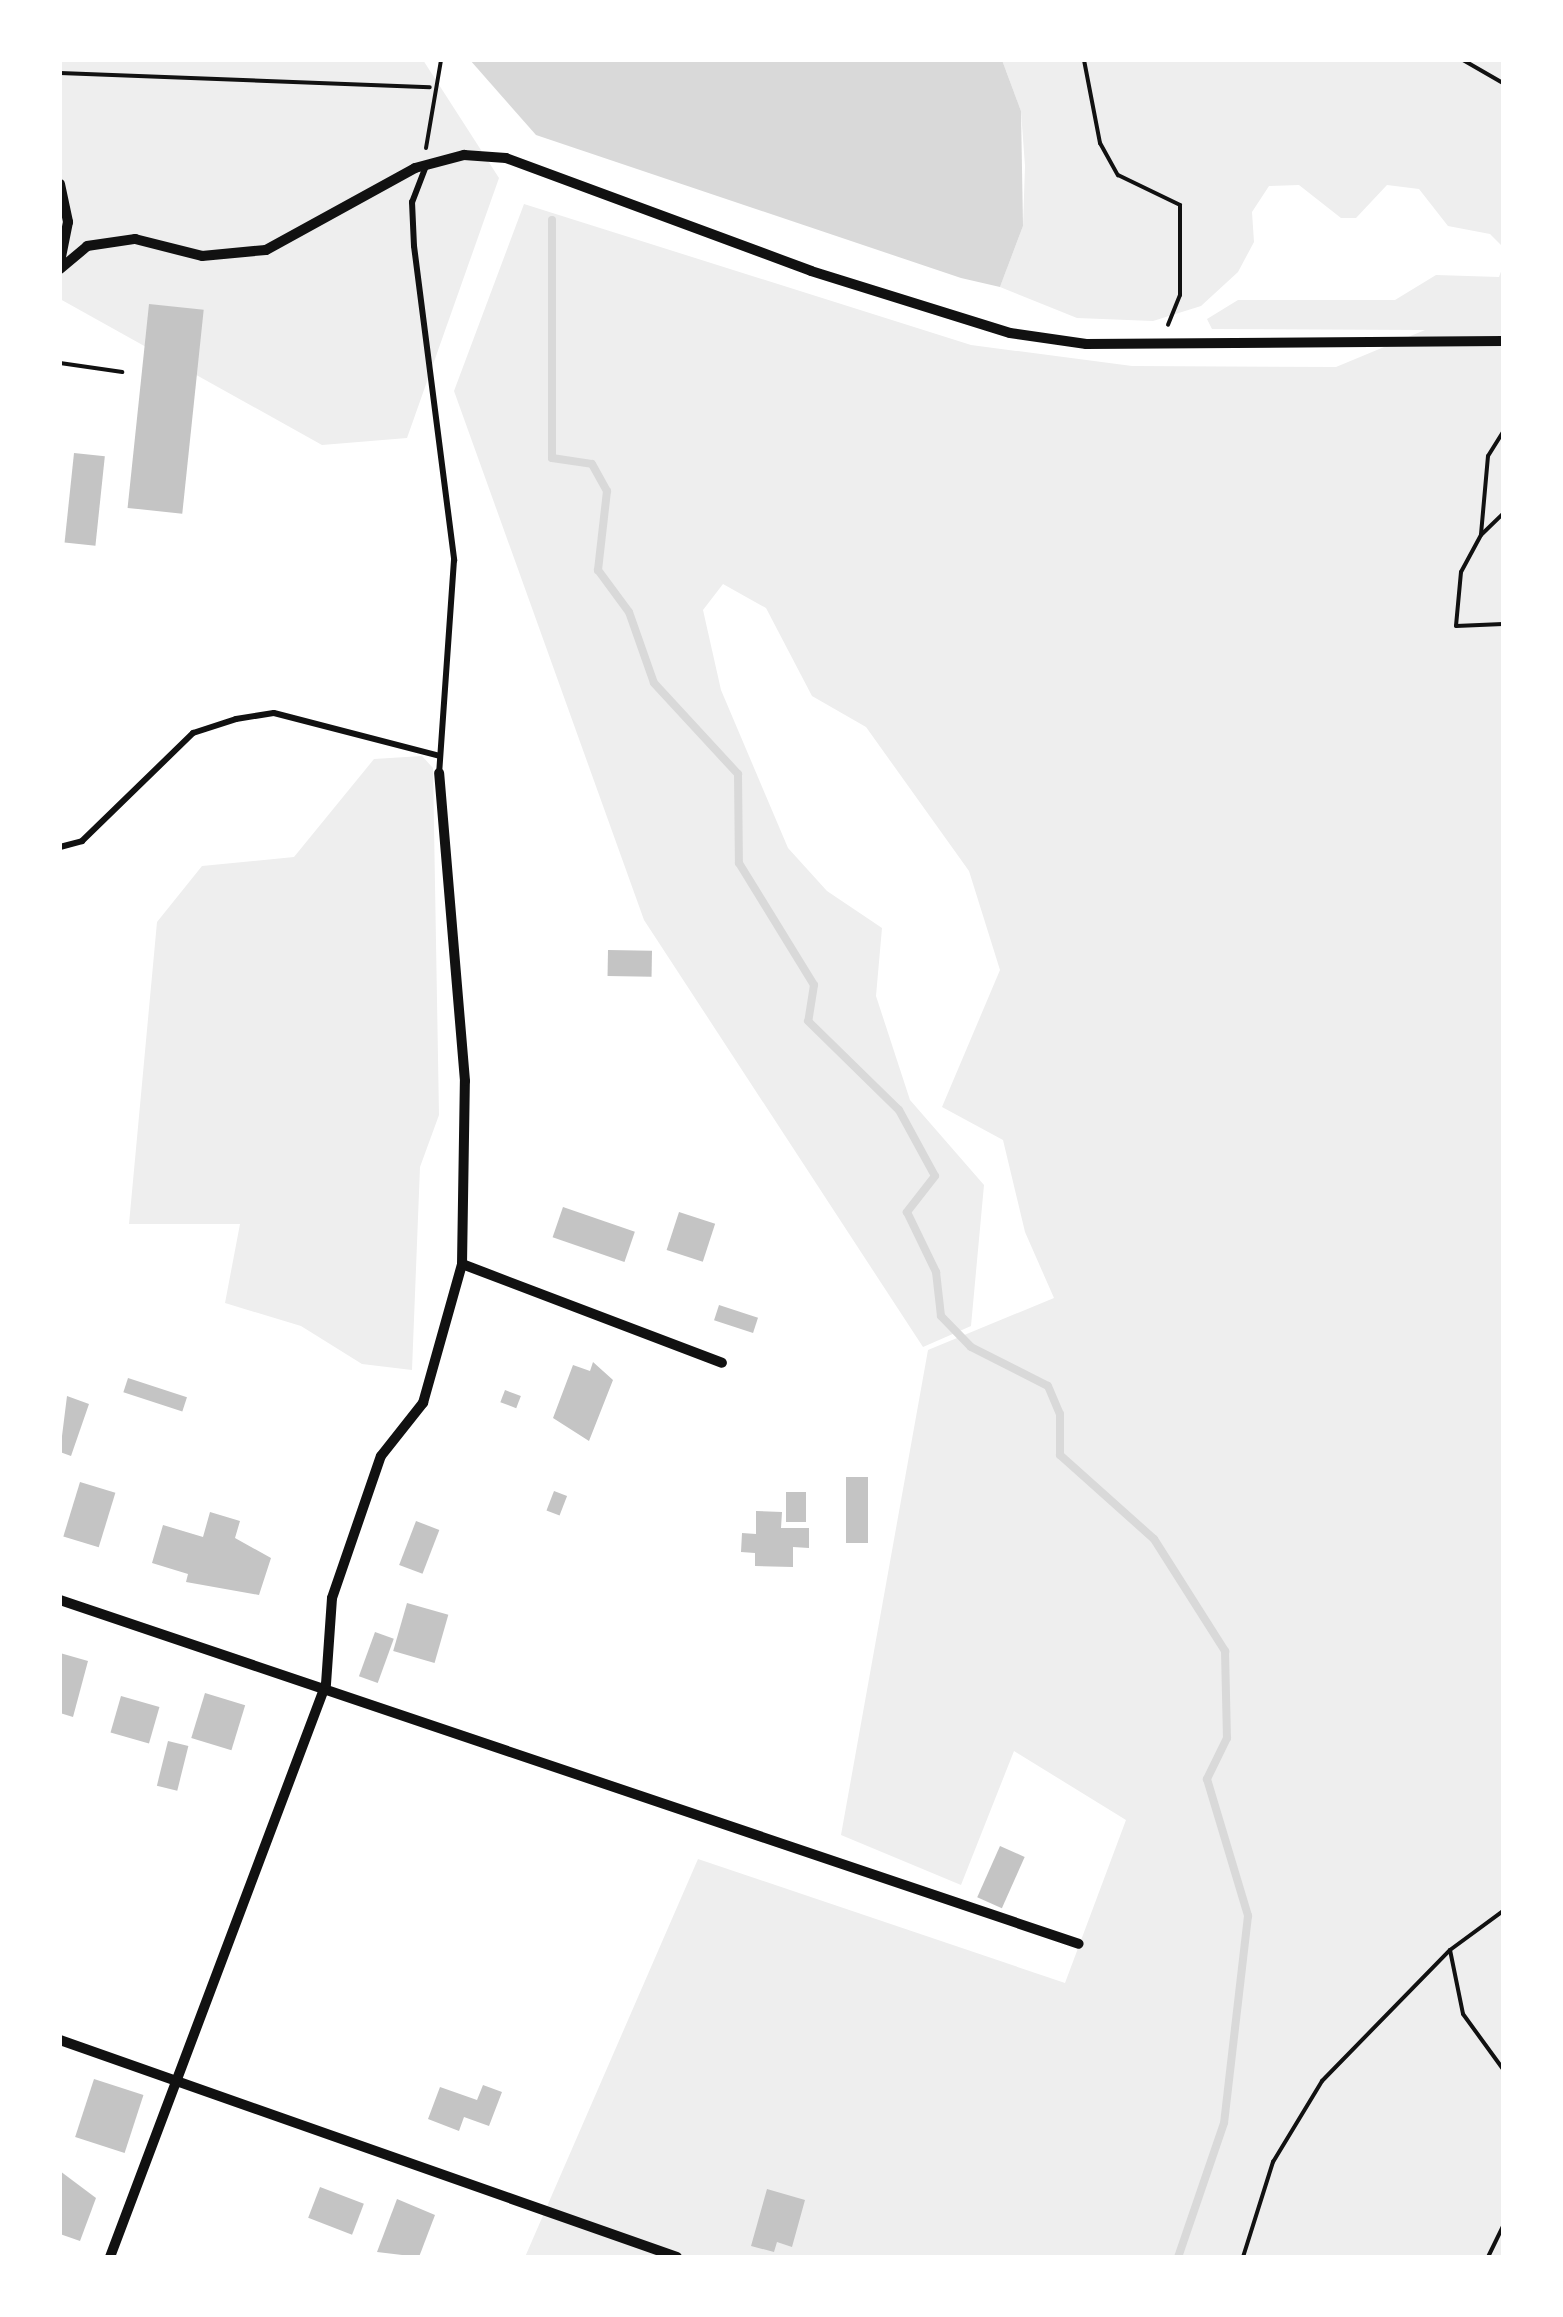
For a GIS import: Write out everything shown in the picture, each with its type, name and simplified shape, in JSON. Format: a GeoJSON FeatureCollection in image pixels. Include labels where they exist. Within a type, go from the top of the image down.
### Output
{"type":"FeatureCollection","features":[{"type":"Feature","properties":{"kind":"street"},"geometry":{"type":"LineString","coordinates":[[60,269],[87,246],[135,240],[202,256],[266,250],[426,166],[464,155],[506,158],[811,271],[1010,332],[1161,340],[1503,341]]}},
{"type":"Feature","properties":{"kind":"street"},"geometry":{"type":"LineString","coordinates":[[60,184],[68,222],[60,262]]}},
{"type":"Feature","properties":{"kind":"street"},"geometry":{"type":"LineString","coordinates":[[110,2257],[173,2076],[326,1684],[332,1598],[381,1456],[423,1403],[462,1264],[465,1081],[438,774]]}},
{"type":"Feature","properties":{"kind":"street"},"geometry":{"type":"LineString","coordinates":[[462,1264],[722,1364]]}},
{"type":"Feature","properties":{"kind":"street"},"geometry":{"type":"LineString","coordinates":[[60,1600],[326,1684],[1079,1944]]}},
{"type":"Feature","properties":{"kind":"street"},"geometry":{"type":"LineString","coordinates":[[60,2040],[173,2076],[676,2257]]}},
{"type":"Feature","properties":{"kind":"lane"},"geometry":{"type":"LineString","coordinates":[[426,166],[412,202],[414,246],[454,560],[438,774]]}},
{"type":"Feature","properties":{"kind":"lane"},"geometry":{"type":"LineString","coordinates":[[60,847],[82,841],[193,733],[236,719],[274,713],[440,756]]}},
{"type":"Feature","properties":{"kind":"path"},"geometry":{"type":"LineString","coordinates":[[426,166],[430,87],[441,60]]}},
{"type":"Feature","properties":{"kind":"path"},"geometry":{"type":"LineString","coordinates":[[1084,60],[1100,143],[1118,174],[1180,205],[1180,295],[1161,340]]}},
{"type":"Feature","properties":{"kind":"path"},"geometry":{"type":"LineString","coordinates":[[1462,60],[1503,83]]}},
{"type":"Feature","properties":{"kind":"path"},"geometry":{"type":"LineString","coordinates":[[60,72],[430,87]]}},
{"type":"Feature","properties":{"kind":"path"},"geometry":{"type":"LineString","coordinates":[[60,362],[122,372]]}},
{"type":"Feature","properties":{"kind":"path"},"geometry":{"type":"LineString","coordinates":[[1480,535],[1488,456],[1503,432]]}},
{"type":"Feature","properties":{"kind":"path"},"geometry":{"type":"LineString","coordinates":[[1503,514],[1480,535],[1461,572],[1456,626],[1503,624]]}},
{"type":"Feature","properties":{"kind":"path"},"geometry":{"type":"LineString","coordinates":[[1243,2257],[1273,2162],[1322,2081],[1450,1950],[1503,1911]]}},
{"type":"Feature","properties":{"kind":"path"},"geometry":{"type":"LineString","coordinates":[[1450,1950],[1464,2014],[1503,2069]]}},
{"type":"Feature","properties":{"kind":"path"},"geometry":{"type":"LineString","coordinates":[[1488,2257],[1503,2225]]}},
{"type":"Feature","properties":{"kind":"shaded area"},"geometry":{"type":"Polygon","coordinates":[[[60,60],[423,60],[499,178],[407,438],[322,445],[60,299],[60,60]]]}},
{"type":"Feature","properties":{"kind":"shaded area"},"geometry":{"type":"Polygon","coordinates":[[[470,60],[1002,60],[1021,111],[1023,226],[1000,287],[961,278],[536,135],[470,60]]]}},
{"type":"Feature","properties":{"kind":"shaded area"},"geometry":{"type":"Polygon","coordinates":[[[1002,60],[1503,60],[1503,247],[1490,234],[1448,226],[1419,189],[1387,185],[1356,218],[1341,218],[1299,185],[1269,186],[1252,212],[1254,242],[1238,272],[1201,306],[1153,321],[1077,318],[1000,287],[1023,226],[1025,166],[1021,111],[1002,60]]]}},
{"type":"Feature","properties":{"kind":"shaded area"},"geometry":{"type":"Polygon","coordinates":[[[524,204],[971,345],[1132,366],[1336,367],[1425,330],[1212,329],[1207,319],[1238,300],[1395,300],[1436,275],[1499,277],[1503,266],[1503,2257],[525,2257],[698,1859],[1065,1983],[1126,1820],[1014,1751],[961,1885],[841,1835],[928,1350],[1054,1298],[1025,1232],[1003,1140],[942,1107],[1000,970],[969,871],[866,727],[812,696],[766,608],[723,584],[703,610],[721,690],[788,848],[827,891],[882,928],[876,996],[910,1100],[984,1185],[971,1326],[923,1347],[644,920],[454,391],[524,204]]]}},
{"type":"Feature","properties":{"kind":"shaded area"},"geometry":{"type":"Polygon","coordinates":[[[422,756],[433,768],[439,1115],[420,1167],[412,1370],[362,1364],[301,1326],[225,1303],[240,1224],[129,1224],[157,922],[202,866],[294,857],[374,759],[422,756]]]}},
{"type":"Feature","properties":{"kind":"building"},"geometry":{"type":"Polygon","coordinates":[[[149,304],[204,310],[182,514],[128,508],[149,304]]]}},
{"type":"Feature","properties":{"kind":"building"},"geometry":{"type":"Polygon","coordinates":[[[74,453],[105,456],[95,546],[65,543],[74,453]]]}},
{"type":"Feature","properties":{"kind":"building"},"geometry":{"type":"Polygon","coordinates":[[[608,950],[652,951],[652,977],[608,976],[608,950]]]}},
{"type":"Feature","properties":{"kind":"building"},"geometry":{"type":"Polygon","coordinates":[[[563,1207],[635,1232],[624,1262],[553,1237],[563,1207]]]}},
{"type":"Feature","properties":{"kind":"building"},"geometry":{"type":"Polygon","coordinates":[[[679,1212],[715,1224],[703,1262],[667,1250],[679,1212]]]}},
{"type":"Feature","properties":{"kind":"building"},"geometry":{"type":"Polygon","coordinates":[[[719,1305],[758,1318],[753,1333],[714,1320],[719,1305]]]}},
{"type":"Feature","properties":{"kind":"building"},"geometry":{"type":"Polygon","coordinates":[[[593,1362],[613,1380],[589,1441],[553,1418],[573,1365],[590,1371],[593,1362]]]}},
{"type":"Feature","properties":{"kind":"building"},"geometry":{"type":"Polygon","coordinates":[[[128,1378],[187,1397],[182,1411],[123,1392],[128,1378]]]}},
{"type":"Feature","properties":{"kind":"building"},"geometry":{"type":"Polygon","coordinates":[[[505,1390],[521,1396],[516,1408],[500,1402],[505,1390]]]}},
{"type":"Feature","properties":{"kind":"building"},"geometry":{"type":"Polygon","coordinates":[[[67,1396],[89,1404],[71,1456],[60,1452],[67,1396]]]}},
{"type":"Feature","properties":{"kind":"building"},"geometry":{"type":"Polygon","coordinates":[[[846,1477],[868,1477],[868,1543],[846,1543],[846,1477]]]}},
{"type":"Feature","properties":{"kind":"building"},"geometry":{"type":"Polygon","coordinates":[[[80,1482],[115,1493],[99,1547],[63,1537],[80,1482]]]}},
{"type":"Feature","properties":{"kind":"building"},"geometry":{"type":"Polygon","coordinates":[[[554,1491],[567,1496],[560,1516],[546,1511],[554,1491]]]}},
{"type":"Feature","properties":{"kind":"building"},"geometry":{"type":"Polygon","coordinates":[[[786,1492],[806,1492],[806,1522],[786,1522],[786,1492]]]}},
{"type":"Feature","properties":{"kind":"building"},"geometry":{"type":"Polygon","coordinates":[[[756,1511],[782,1512],[781,1528],[809,1528],[809,1548],[793,1547],[793,1567],[755,1566],[755,1553],[741,1552],[742,1533],[756,1534],[756,1511]]]}},
{"type":"Feature","properties":{"kind":"building"},"geometry":{"type":"Polygon","coordinates":[[[210,1512],[240,1521],[235,1538],[271,1558],[259,1595],[186,1582],[188,1574],[152,1563],[163,1525],[203,1537],[210,1512]]]}},
{"type":"Feature","properties":{"kind":"building"},"geometry":{"type":"Polygon","coordinates":[[[416,1521],[439,1530],[422,1574],[399,1565],[416,1521]]]}},
{"type":"Feature","properties":{"kind":"building"},"geometry":{"type":"Polygon","coordinates":[[[407,1603],[448,1615],[435,1663],[393,1651],[407,1603]]]}},
{"type":"Feature","properties":{"kind":"building"},"geometry":{"type":"Polygon","coordinates":[[[375,1632],[394,1639],[378,1683],[359,1676],[375,1632]]]}},
{"type":"Feature","properties":{"kind":"building"},"geometry":{"type":"Polygon","coordinates":[[[60,1653],[88,1661],[73,1717],[60,1713],[60,1653]]]}},
{"type":"Feature","properties":{"kind":"building"},"geometry":{"type":"Polygon","coordinates":[[[205,1693],[245,1705],[231,1750],[191,1738],[205,1693]]]}},
{"type":"Feature","properties":{"kind":"building"},"geometry":{"type":"Polygon","coordinates":[[[121,1696],[159,1707],[149,1744],[111,1733],[121,1696]]]}},
{"type":"Feature","properties":{"kind":"building"},"geometry":{"type":"Polygon","coordinates":[[[168,1741],[188,1746],[177,1791],[157,1786],[168,1741]]]}},
{"type":"Feature","properties":{"kind":"building"},"geometry":{"type":"Polygon","coordinates":[[[1000,1846],[1025,1857],[1002,1908],[977,1897],[1000,1846]]]}},
{"type":"Feature","properties":{"kind":"building"},"geometry":{"type":"Polygon","coordinates":[[[94,2079],[143,2095],[125,2153],[75,2137],[94,2079]]]}},
{"type":"Feature","properties":{"kind":"building"},"geometry":{"type":"Polygon","coordinates":[[[483,2085],[502,2092],[489,2126],[464,2117],[459,2131],[428,2119],[440,2087],[477,2100],[483,2085]]]}},
{"type":"Feature","properties":{"kind":"building"},"geometry":{"type":"Polygon","coordinates":[[[60,2171],[96,2198],[80,2241],[60,2234],[60,2171]]]}},
{"type":"Feature","properties":{"kind":"building"},"geometry":{"type":"Polygon","coordinates":[[[320,2187],[364,2204],[352,2235],[308,2218],[320,2187]]]}},
{"type":"Feature","properties":{"kind":"building"},"geometry":{"type":"Polygon","coordinates":[[[767,2189],[805,2200],[792,2247],[777,2242],[774,2252],[751,2246],[767,2189]]]}},
{"type":"Feature","properties":{"kind":"building"},"geometry":{"type":"Polygon","coordinates":[[[397,2199],[435,2215],[419,2257],[377,2252],[397,2199]]]}},
{"type":"Feature","properties":{"kind":"waterway"},"geometry":{"type":"LineString","coordinates":[[552,220],[552,458],[592,464],[607,491],[598,570],[629,612],[654,683],[738,774],[739,863],[814,985],[808,1021],[899,1110],[935,1176],[907,1212],[936,1272],[941,1316],[971,1347],[1048,1386],[1060,1414],[1060,1455],[1154,1539],[1225,1651],[1227,1738],[1207,1779],[1248,1916],[1224,2123],[1178,2257]]}}]}
